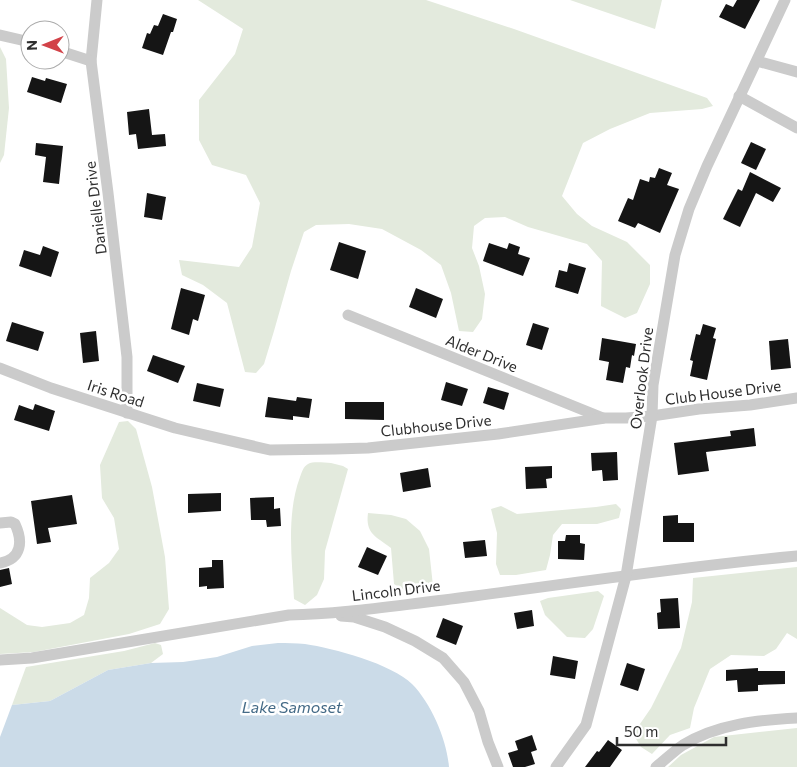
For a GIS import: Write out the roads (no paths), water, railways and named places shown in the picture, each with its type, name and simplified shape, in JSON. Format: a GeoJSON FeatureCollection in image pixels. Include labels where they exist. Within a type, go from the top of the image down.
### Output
{"type":"FeatureCollection","features":[{"type":"Feature","properties":{"kind":"street","name":"Danielle Drive"},"geometry":{"type":"LineString","coordinates":[[97,0],[91,61],[126,347],[127,412]]}},
{"type":"Feature","properties":{"kind":"street","name":"Overlook Drive"},"geometry":{"type":"LineString","coordinates":[[556,767],[586,724],[626,576],[652,416],[652,385],[675,255],[682,231],[697,189],[785,0]]}},
{"type":"Feature","properties":{"kind":"street"},"geometry":{"type":"LineString","coordinates":[[0,35],[20,40]]}},
{"type":"Feature","properties":{"kind":"street"},"geometry":{"type":"LineString","coordinates":[[70,54],[91,61]]}},
{"type":"Feature","properties":{"kind":"street"},"geometry":{"type":"LineString","coordinates":[[757,61],[797,72]]}},
{"type":"Feature","properties":{"kind":"street"},"geometry":{"type":"LineString","coordinates":[[739,96],[797,128]]}},
{"type":"Feature","properties":{"kind":"street","name":"Alder Drive"},"geometry":{"type":"LineString","coordinates":[[348,315],[605,418]]}},
{"type":"Feature","properties":{"kind":"street","name":"Iris Road"},"geometry":{"type":"LineString","coordinates":[[0,368],[51,388],[175,428],[224,440]]}},
{"type":"Feature","properties":{"kind":"street","name":"Club House Drive"},"geometry":{"type":"LineString","coordinates":[[652,416],[797,398]]}},
{"type":"Feature","properties":{"kind":"street","name":"Clubhouse Drive"},"geometry":{"type":"LineString","coordinates":[[224,440],[270,450],[352,449],[498,434],[605,418],[652,416]]}},
{"type":"Feature","properties":{"kind":"street"},"geometry":{"type":"LineString","coordinates":[[0,523],[11,522],[16,524],[20,534],[19,550],[13,557],[0,564]]}},
{"type":"Feature","properties":{"kind":"street","name":"Lincoln Drive"},"geometry":{"type":"LineString","coordinates":[[0,660],[32,658],[290,615],[322,614],[797,556]]}},
{"type":"Feature","properties":{"kind":"street"},"geometry":{"type":"LineString","coordinates":[[322,614],[354,617],[385,627],[415,640],[443,658],[464,682],[479,711],[498,767]]}},
{"type":"Feature","properties":{"kind":"street"},"geometry":{"type":"LineString","coordinates":[[656,767],[683,745],[712,730],[776,719],[797,718]]}},
{"type":"Feature","properties":{"kind":"water","name":"Lake Samoset"},"geometry":{"type":"Polygon","coordinates":[[[278,643],[305,644],[346,653],[377,664],[403,677],[419,692],[432,711],[445,745],[449,767],[0,767],[0,737],[12,705],[50,701],[108,670],[151,663],[183,662],[217,657],[252,646],[278,643]]]}}]}
